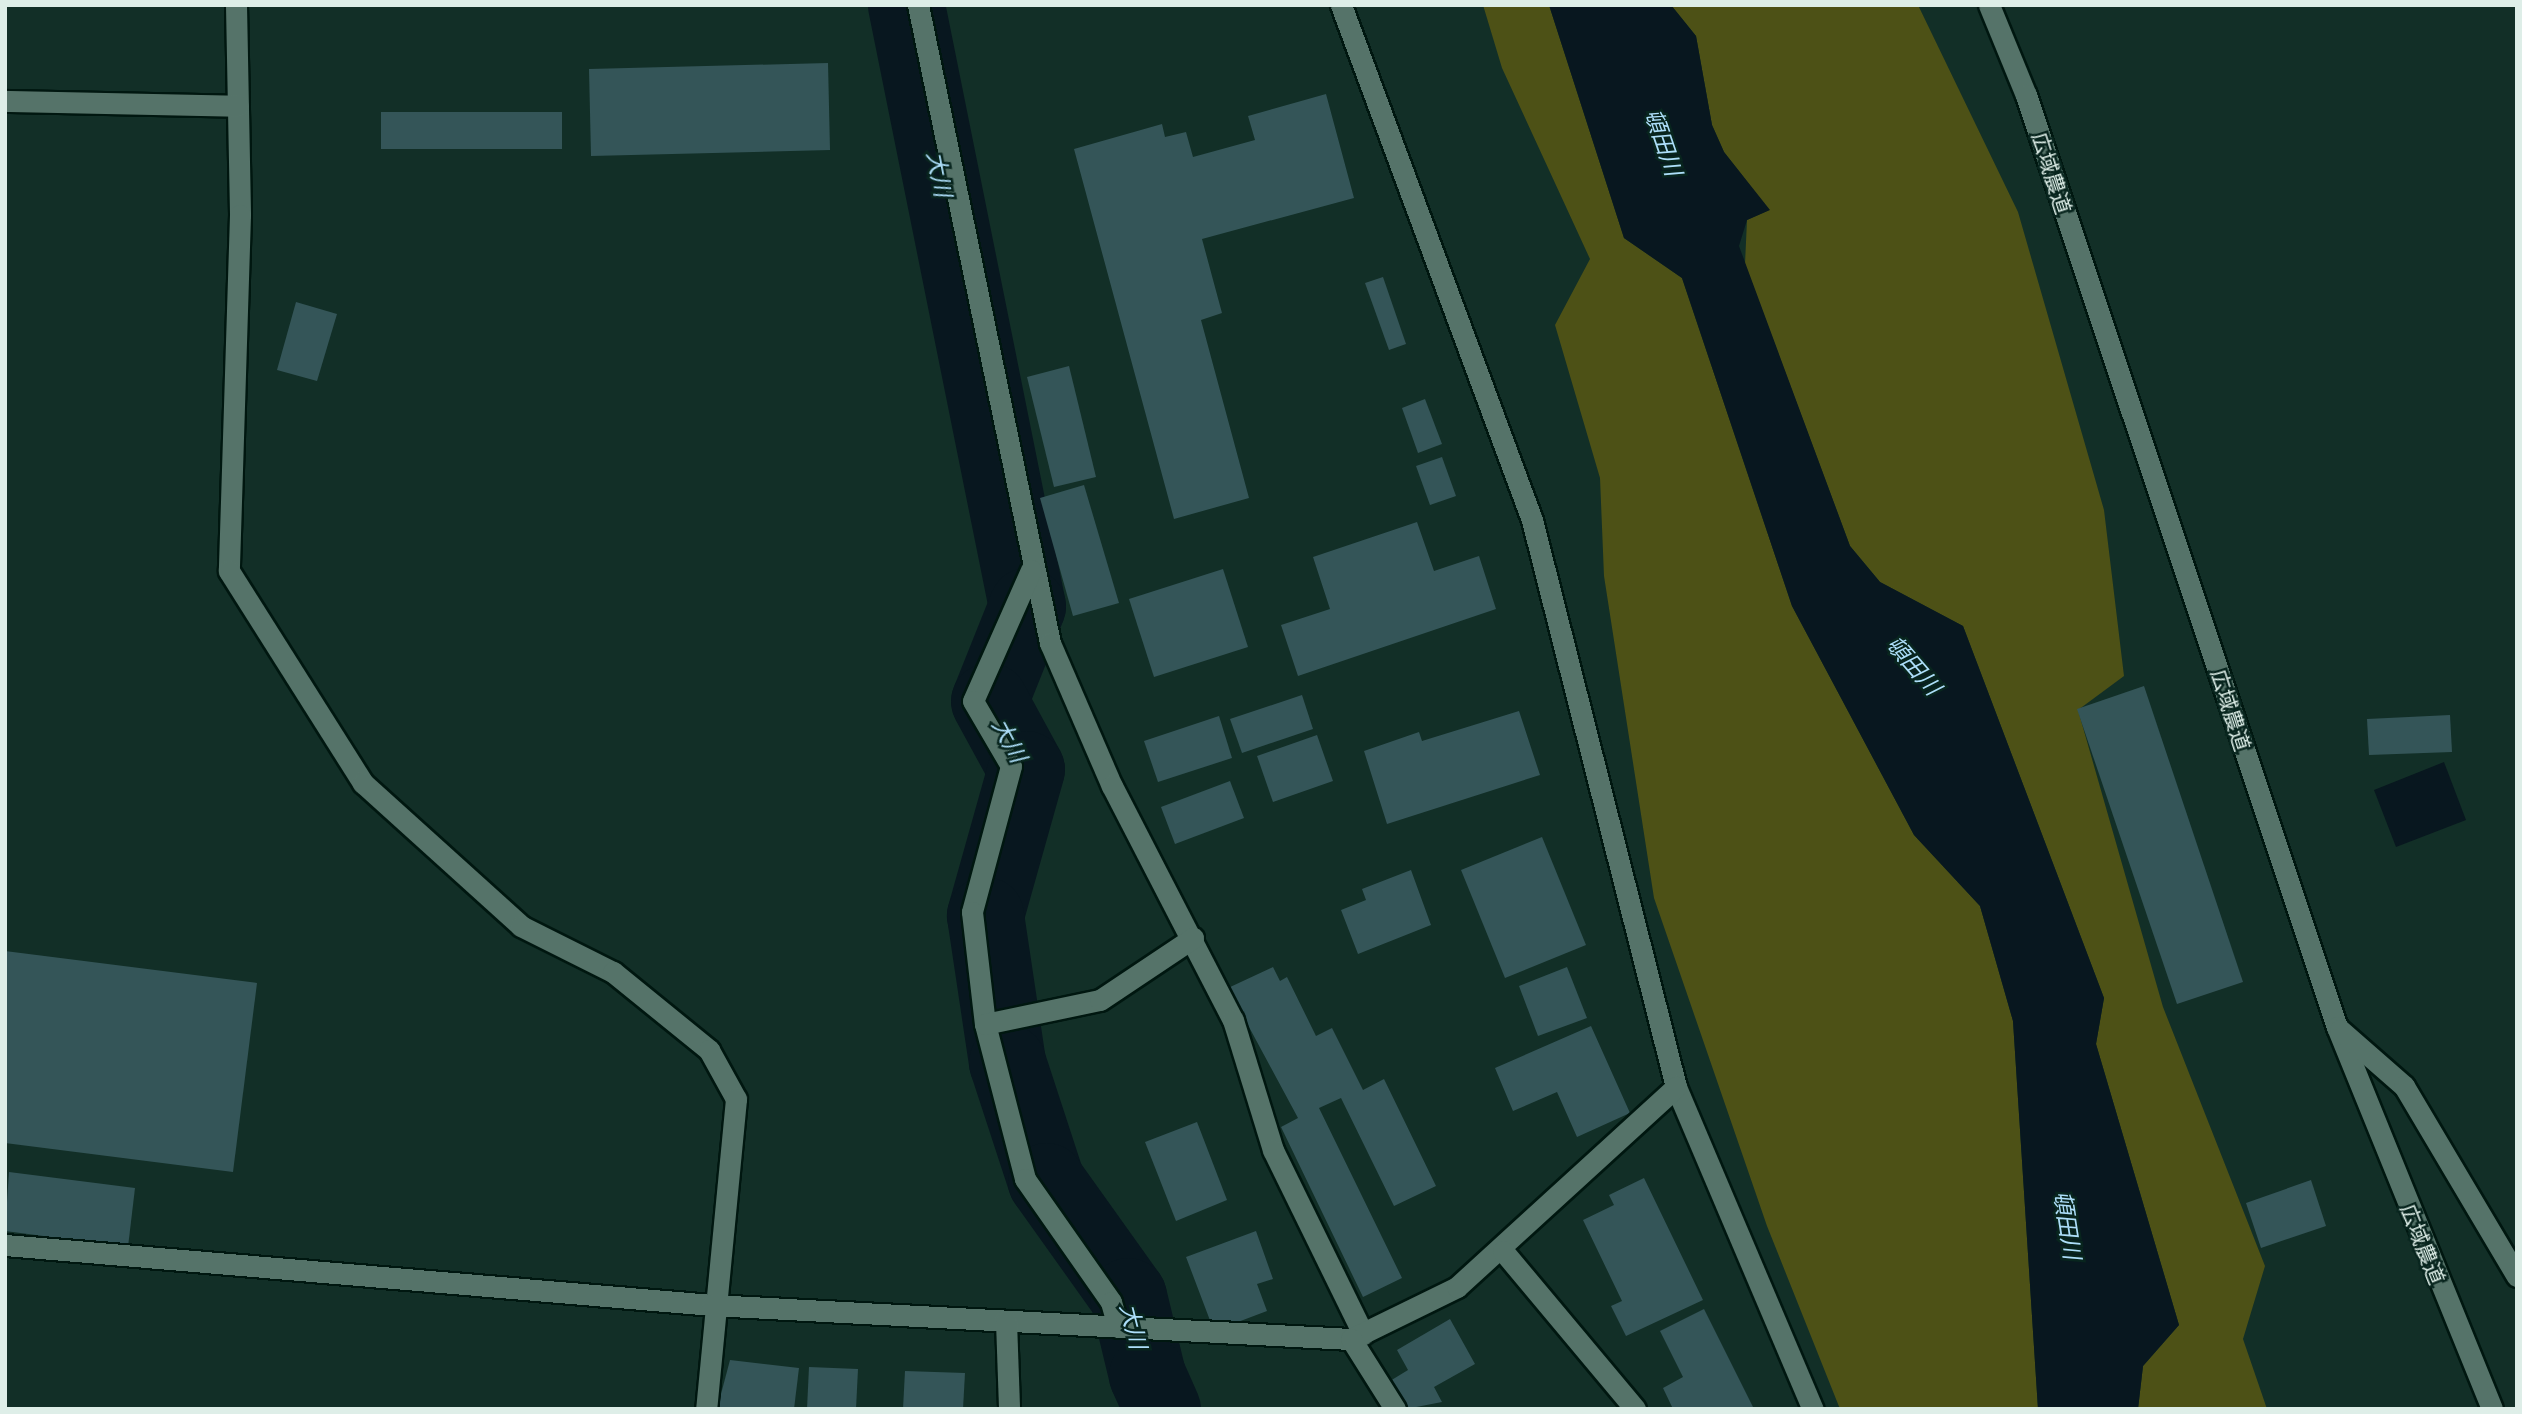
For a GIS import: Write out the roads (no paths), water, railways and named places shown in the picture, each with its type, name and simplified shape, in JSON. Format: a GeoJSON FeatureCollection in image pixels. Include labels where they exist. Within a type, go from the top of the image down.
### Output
{"type":"FeatureCollection","features":[{"type":"Feature","properties":{"kind":"street"},"geometry":{"type":"LineString","coordinates":[[236,5],[238,106],[229,572],[363,783],[521,926],[613,972],[709,1050],[736,1099],[712,1305],[706,1409]]}},
{"type":"Feature","properties":{"kind":"street"},"geometry":{"type":"LineString","coordinates":[[918,5],[1031,570],[1050,643],[1107,774],[1193,937],[1233,1020],[1273,1150],[1357,1336],[1395,1409]]}},
{"type":"Feature","properties":{"kind":"street"},"geometry":{"type":"LineString","coordinates":[[1341,5],[1532,520],[1676,1087],[1813,1409]]}},
{"type":"Feature","properties":{"kind":"street","name":"広域農道"},"geometry":{"type":"LineString","coordinates":[[1989,5],[2026,95],[2337,1027],[2492,1409]]}},
{"type":"Feature","properties":{"kind":"street"},"geometry":{"type":"LineString","coordinates":[[5,101],[238,106]]}},
{"type":"Feature","properties":{"kind":"street"},"geometry":{"type":"LineString","coordinates":[[1031,570],[973,701],[1011,766],[972,912],[985,1024],[1025,1179],[1111,1302],[1118,1326]]}},
{"type":"Feature","properties":{"kind":"street"},"geometry":{"type":"LineString","coordinates":[[985,1024],[1100,1000],[1193,937]]}},
{"type":"Feature","properties":{"kind":"street"},"geometry":{"type":"LineString","coordinates":[[2337,1027],[2404,1086],[2517,1276]]}},
{"type":"Feature","properties":{"kind":"street"},"geometry":{"type":"LineString","coordinates":[[5,1245],[712,1305],[1357,1336],[1457,1287],[1503,1251],[1676,1087]]}},
{"type":"Feature","properties":{"kind":"street"},"geometry":{"type":"LineString","coordinates":[[1503,1251],[1635,1409]]}},
{"type":"Feature","properties":{"kind":"street"},"geometry":{"type":"LineString","coordinates":[[1006,1321],[1009,1409]]}},
{"type":"Feature","properties":{"kind":"water","name":"頓田川"},"geometry":{"type":"Polygon","coordinates":[[[1549,5],[1671,5],[1696,36],[1712,125],[1724,152],[1770,210],[1747,220],[1739,246],[1850,546],[1880,582],[1963,626],[2104,998],[2096,1044],[2179,1325],[2143,1366],[2138,1409],[2038,1409],[2013,1021],[1980,906],[1914,835],[1792,606],[1682,278],[1624,238],[1549,5]]]}},
{"type":"Feature","properties":{"kind":"water"},"geometry":{"type":"Polygon","coordinates":[[[2444,762],[2466,820],[2396,847],[2374,790],[2444,762]]]}},
{"type":"Feature","properties":{"kind":"waterway","name":"大川"},"geometry":{"type":"LineString","coordinates":[[906,5],[1027,606],[989,701],[1026,769],[985,915],[1007,1062],[1046,1181],[1128,1296],[1147,1375],[1162,1409]]}}]}
